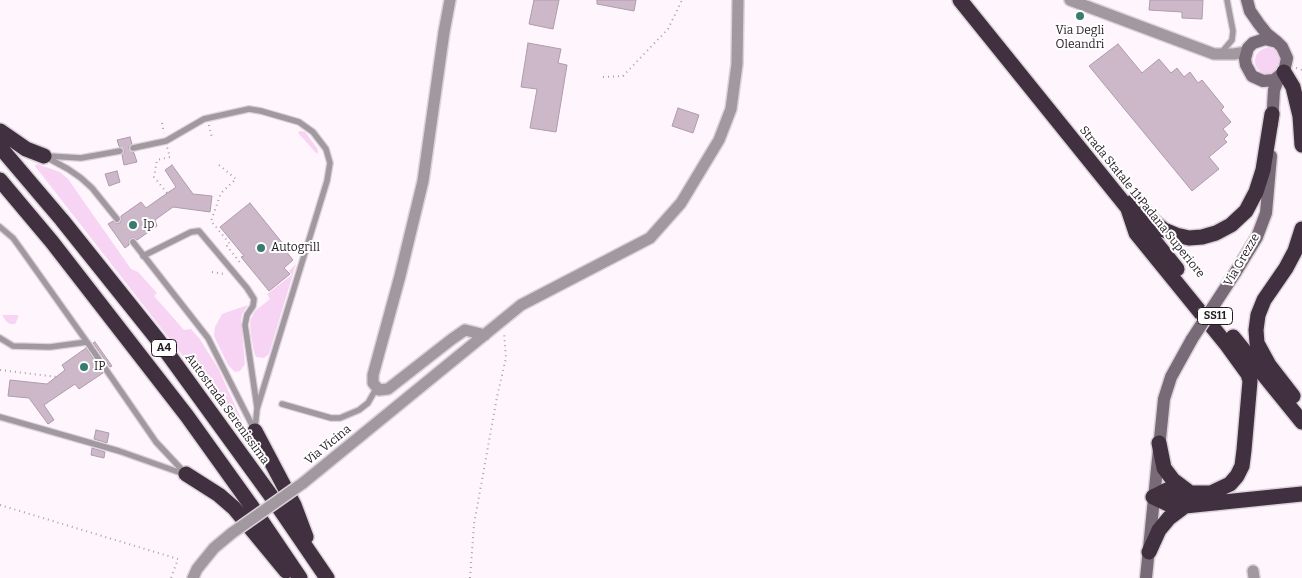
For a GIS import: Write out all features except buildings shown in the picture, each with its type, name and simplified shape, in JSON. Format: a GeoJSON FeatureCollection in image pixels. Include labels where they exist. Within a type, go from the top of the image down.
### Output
{"type":"FeatureCollection","features":[{"type":"Feature","properties":{"kind":"highway","name":"Strada Statale 11 Padana Superiore"},"geometry":{"type":"LineString","coordinates":[[960,0],[1302,422]]}},
{"type":"Feature","properties":{"kind":"highway"},"geometry":{"type":"LineString","coordinates":[[1281,74],[1293,87],[1300,116],[1302,145]]}},
{"type":"Feature","properties":{"kind":"highway"},"geometry":{"type":"LineString","coordinates":[[1040,100],[1102,163],[1152,220],[1164,230],[1189,238],[1216,233],[1231,225],[1246,211],[1256,192],[1263,170],[1272,114]]}},
{"type":"Feature","properties":{"kind":"highway"},"geometry":{"type":"LineString","coordinates":[[0,131],[26,149],[44,156]]}},
{"type":"Feature","properties":{"kind":"highway","name":"Autostrada Serenissima"},"geometry":{"type":"LineString","coordinates":[[0,147],[62,220],[158,340],[258,478],[327,578]]}},
{"type":"Feature","properties":{"kind":"highway","name":"A4"},"geometry":{"type":"LineString","coordinates":[[0,180],[52,242],[187,416],[300,578]]}},
{"type":"Feature","properties":{"kind":"highway"},"geometry":{"type":"LineString","coordinates":[[1128,209],[1136,233],[1227,346],[1248,374],[1250,381],[1242,466],[1237,476],[1222,489],[1170,505],[1153,497]]}},
{"type":"Feature","properties":{"kind":"highway"},"geometry":{"type":"LineString","coordinates":[[1302,229],[1295,251],[1286,268],[1264,300],[1258,315],[1256,330],[1258,343],[1269,365],[1302,407]]}},
{"type":"Feature","properties":{"kind":"highway"},"geometry":{"type":"LineString","coordinates":[[255,431],[294,505],[314,560]]}},
{"type":"Feature","properties":{"kind":"highway"},"geometry":{"type":"LineString","coordinates":[[1159,442],[1164,468],[1187,500]]}},
{"type":"Feature","properties":{"kind":"highway"},"geometry":{"type":"LineString","coordinates":[[186,474],[219,495],[234,508],[293,578]]}},
{"type":"Feature","properties":{"kind":"highway"},"geometry":{"type":"LineString","coordinates":[[1149,552],[1160,530],[1187,500],[1302,494]]}},
{"type":"Feature","properties":{"kind":"street"},"geometry":{"type":"LineString","coordinates":[[450,0],[424,181],[373,375],[373,383],[379,390],[388,389],[452,338],[465,330],[485,334]]}},
{"type":"Feature","properties":{"kind":"street","name":"Via Vicina"},"geometry":{"type":"LineString","coordinates":[[193,578],[197,569],[214,548],[232,533],[303,483],[521,305],[650,238],[681,203],[719,140],[731,110],[737,64],[738,0]]}},
{"type":"Feature","properties":{"kind":"street"},"geometry":{"type":"LineString","coordinates":[[1070,0],[1220,54],[1236,62],[1253,76],[1269,81],[1281,74]]}},
{"type":"Feature","properties":{"kind":"street"},"geometry":{"type":"LineString","coordinates":[[1248,5],[1253,28],[1252,40],[1245,59],[1272,114]]}},
{"type":"Feature","properties":{"kind":"street","name":"Via Grezze"},"geometry":{"type":"LineString","coordinates":[[1146,578],[1164,399],[1171,377],[1192,339],[1256,237],[1266,213],[1274,90],[1287,58],[1282,47],[1263,29],[1248,5]]}},
{"type":"Feature","properties":{"kind":"street"},"geometry":{"type":"LineString","coordinates":[[1220,54],[1247,50],[1253,44],[1265,39],[1277,42]]}},
{"type":"Feature","properties":{"kind":"lane"},"geometry":{"type":"LineString","coordinates":[[1220,54],[1232,40],[1234,31],[1227,0]]}},
{"type":"Feature","properties":{"kind":"lane"},"geometry":{"type":"LineString","coordinates":[[133,148],[166,141],[204,119],[249,109],[298,122],[313,132],[326,149],[330,163],[327,181],[257,409],[255,431]]}},
{"type":"Feature","properties":{"kind":"lane"},"geometry":{"type":"LineString","coordinates":[[44,156],[81,158],[120,151]]}},
{"type":"Feature","properties":{"kind":"lane"},"geometry":{"type":"LineString","coordinates":[[44,156],[81,178],[92,188],[117,219]]}},
{"type":"Feature","properties":{"kind":"lane"},"geometry":{"type":"LineString","coordinates":[[0,227],[13,238],[21,249],[156,442],[186,474]]}},
{"type":"Feature","properties":{"kind":"lane"},"geometry":{"type":"LineString","coordinates":[[144,256],[191,232],[200,231],[247,288],[254,299],[245,325],[257,409]]}},
{"type":"Feature","properties":{"kind":"lane"},"geometry":{"type":"LineString","coordinates":[[134,242],[208,338],[255,431]]}},
{"type":"Feature","properties":{"kind":"lane"},"geometry":{"type":"LineString","coordinates":[[0,338],[13,346],[50,347],[87,342]]}},
{"type":"Feature","properties":{"kind":"lane"},"geometry":{"type":"LineString","coordinates":[[282,404],[332,418],[340,418],[359,410],[368,403],[377,387]]}},
{"type":"Feature","properties":{"kind":"lane"},"geometry":{"type":"LineString","coordinates":[[0,417],[119,451],[186,474]]}},
{"type":"Feature","properties":{"kind":"path"},"geometry":{"type":"LineString","coordinates":[[603,77],[623,76],[668,29],[682,0]]}},
{"type":"Feature","properties":{"kind":"path"},"geometry":{"type":"LineString","coordinates":[[208,121],[212,138]]}},
{"type":"Feature","properties":{"kind":"path"},"geometry":{"type":"LineString","coordinates":[[162,123],[170,157],[157,160],[154,176],[167,193]]}},
{"type":"Feature","properties":{"kind":"path"},"geometry":{"type":"LineString","coordinates":[[219,165],[236,179],[221,193],[211,221],[230,244],[227,246],[242,265]]}},
{"type":"Feature","properties":{"kind":"path"},"geometry":{"type":"LineString","coordinates":[[212,272],[230,274]]}},
{"type":"Feature","properties":{"kind":"path"},"geometry":{"type":"LineString","coordinates":[[470,578],[474,524],[497,396],[506,358],[503,320]]}},
{"type":"Feature","properties":{"kind":"path"},"geometry":{"type":"LineString","coordinates":[[0,370],[57,377]]}},
{"type":"Feature","properties":{"kind":"path"},"geometry":{"type":"LineString","coordinates":[[0,505],[178,560],[171,578]]}},
{"type":"Feature","properties":{"kind":"shaded area"},"geometry":{"type":"Polygon","coordinates":[[[1268,48],[1278,51],[1281,61],[1278,71],[1268,74],[1258,71],[1255,61],[1258,51],[1268,48]]]}},
{"type":"Feature","properties":{"kind":"shaded area"},"geometry":{"type":"Polygon","coordinates":[[[298,132],[305,132],[317,148],[317,154],[299,134],[298,132]]]}},
{"type":"Feature","properties":{"kind":"shaded area"},"geometry":{"type":"Polygon","coordinates":[[[37,164],[60,172],[68,179],[131,269],[138,272],[157,293],[154,296],[184,330],[191,329],[199,338],[218,368],[244,425],[242,428],[228,414],[35,166],[37,164]]]}},
{"type":"Feature","properties":{"kind":"shaded area"},"geometry":{"type":"Polygon","coordinates":[[[296,264],[269,354],[264,358],[256,357],[251,335],[251,319],[255,311],[270,299],[267,294],[292,275],[289,271],[296,264]]]}},
{"type":"Feature","properties":{"kind":"shaded area"},"geometry":{"type":"Polygon","coordinates":[[[248,305],[242,314],[241,321],[245,364],[240,371],[235,372],[228,365],[214,336],[215,327],[222,314],[248,305]]]}},
{"type":"Feature","properties":{"kind":"shaded area"},"geometry":{"type":"Polygon","coordinates":[[[2,315],[18,315],[18,318],[15,324],[10,324],[2,315]]]}},
{"type":"Feature","properties":{"kind":"place","name":"Via Degli Oleandri"},"geometry":{"type":"Point","coordinates":[1080,16]}},
{"type":"Feature","properties":{"kind":"place","name":"Ip"},"geometry":{"type":"Point","coordinates":[133,225]}},
{"type":"Feature","properties":{"kind":"place","name":"Autogrill"},"geometry":{"type":"Point","coordinates":[261,248]}},
{"type":"Feature","properties":{"kind":"place","name":"IP"},"geometry":{"type":"Point","coordinates":[84,367]}}]}
